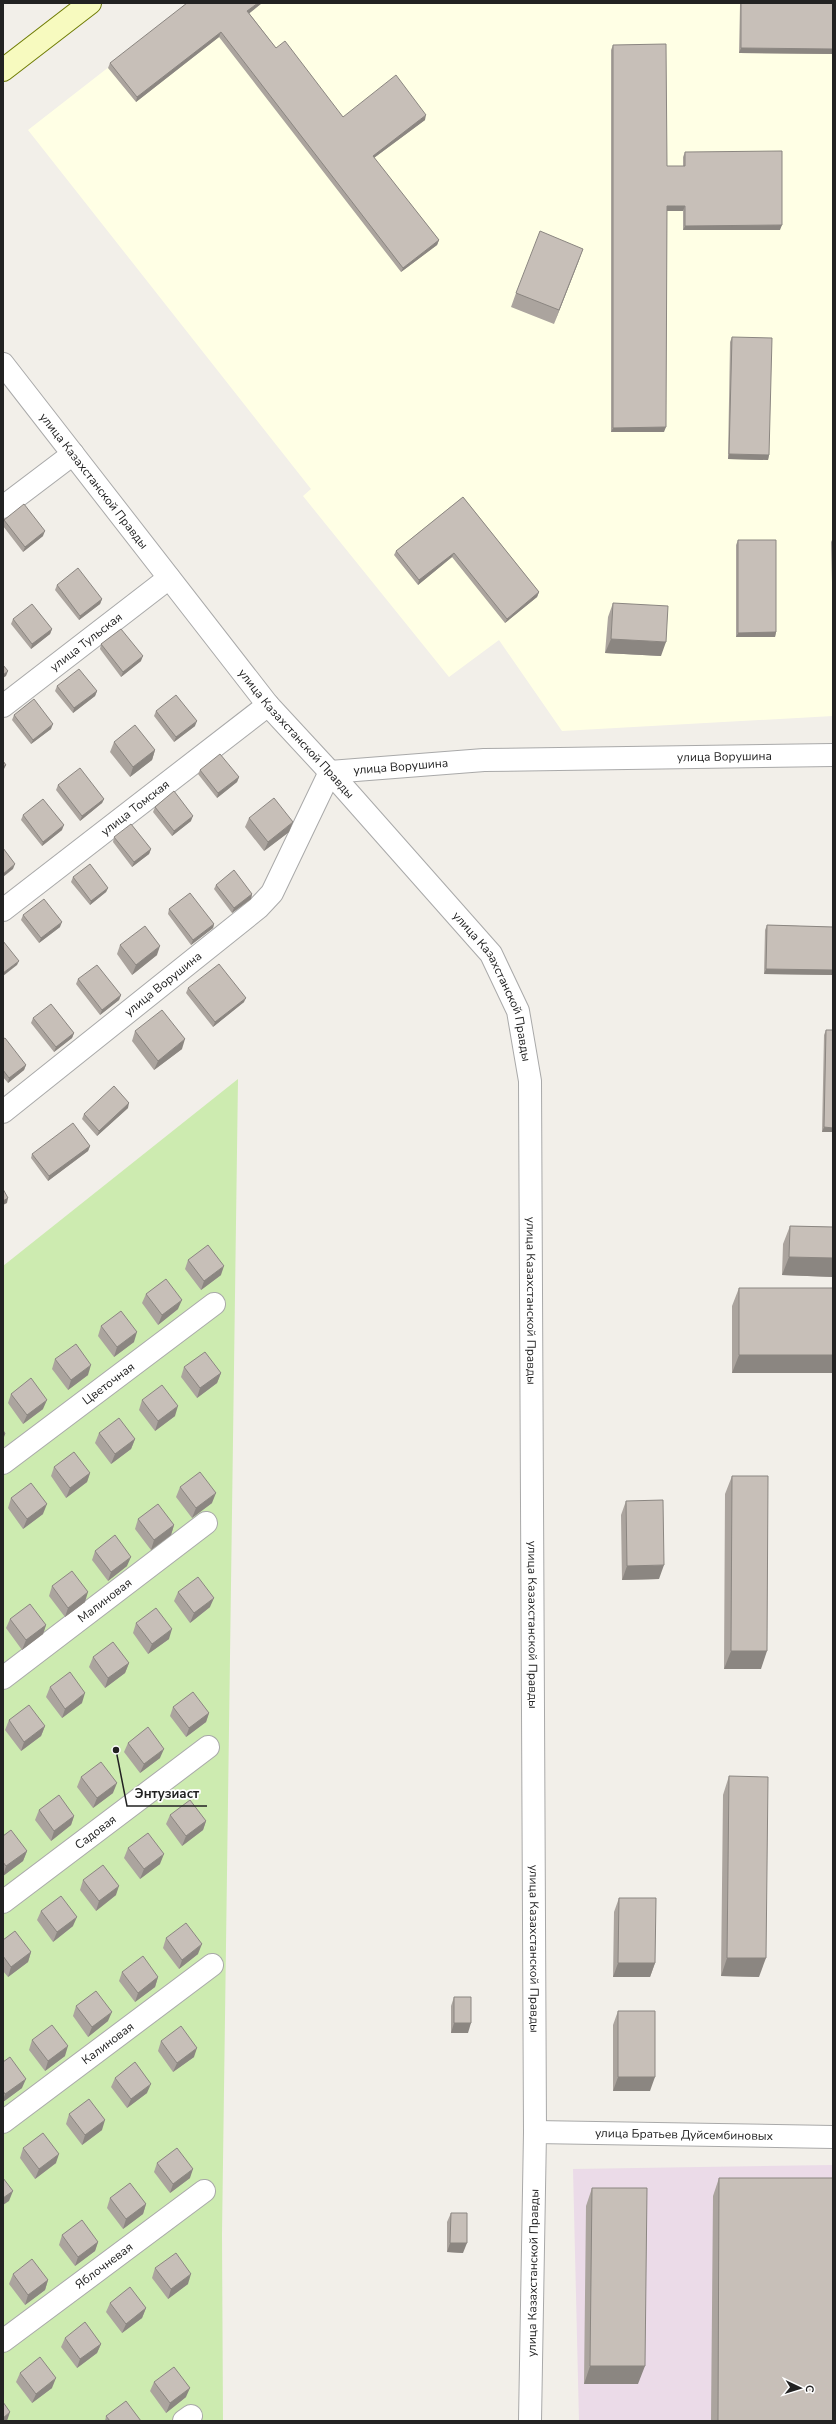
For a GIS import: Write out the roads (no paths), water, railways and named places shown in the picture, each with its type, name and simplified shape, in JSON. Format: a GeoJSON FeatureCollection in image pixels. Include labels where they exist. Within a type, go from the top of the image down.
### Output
{"type":"FeatureCollection","features":[{"type":"Feature","properties":{"kind":"main road"},"geometry":{"type":"LineString","coordinates":[[3,70],[90,3]]}},
{"type":"Feature","properties":{"kind":"street","name":"улица Казахстанской Правды"},"geometry":{"type":"LineString","coordinates":[[3,364],[268,705],[330,772],[491,954],[518,1011],[530,1081],[535,2132],[530,2421]]}},
{"type":"Feature","properties":{"kind":"street"},"geometry":{"type":"LineString","coordinates":[[3,507],[73,454]]}},
{"type":"Feature","properties":{"kind":"street","name":"улица Тульская"},"geometry":{"type":"LineString","coordinates":[[3,706],[168,578]]}},
{"type":"Feature","properties":{"kind":"street","name":"улица Томская"},"geometry":{"type":"LineString","coordinates":[[3,910],[268,705]]}},
{"type":"Feature","properties":{"kind":"street","name":"улица Ворушина"},"geometry":{"type":"LineString","coordinates":[[3,1112],[258,908],[272,893],[330,772],[484,760],[833,755]]}},
{"type":"Feature","properties":{"kind":"street","name":"Цветочная"},"geometry":{"type":"LineString","coordinates":[[3,1463],[214,1304]]}},
{"type":"Feature","properties":{"kind":"street","name":"Малиновая"},"geometry":{"type":"LineString","coordinates":[[3,1678],[206,1523]]}},
{"type":"Feature","properties":{"kind":"street","name":"Садовая"},"geometry":{"type":"LineString","coordinates":[[3,1902],[208,1747]]}},
{"type":"Feature","properties":{"kind":"street","name":"Калиновая"},"geometry":{"type":"LineString","coordinates":[[3,2122],[212,1965]]}},
{"type":"Feature","properties":{"kind":"street","name":"улица Братьев Дуйсембиновых"},"geometry":{"type":"LineString","coordinates":[[535,2132],[833,2137]]}},
{"type":"Feature","properties":{"kind":"street","name":"Яблочневая"},"geometry":{"type":"LineString","coordinates":[[3,2341],[204,2191]]}},
{"type":"Feature","properties":{"kind":"place","name":"Энтузиаст"},"geometry":{"type":"Point","coordinates":[116,1750]}}]}
